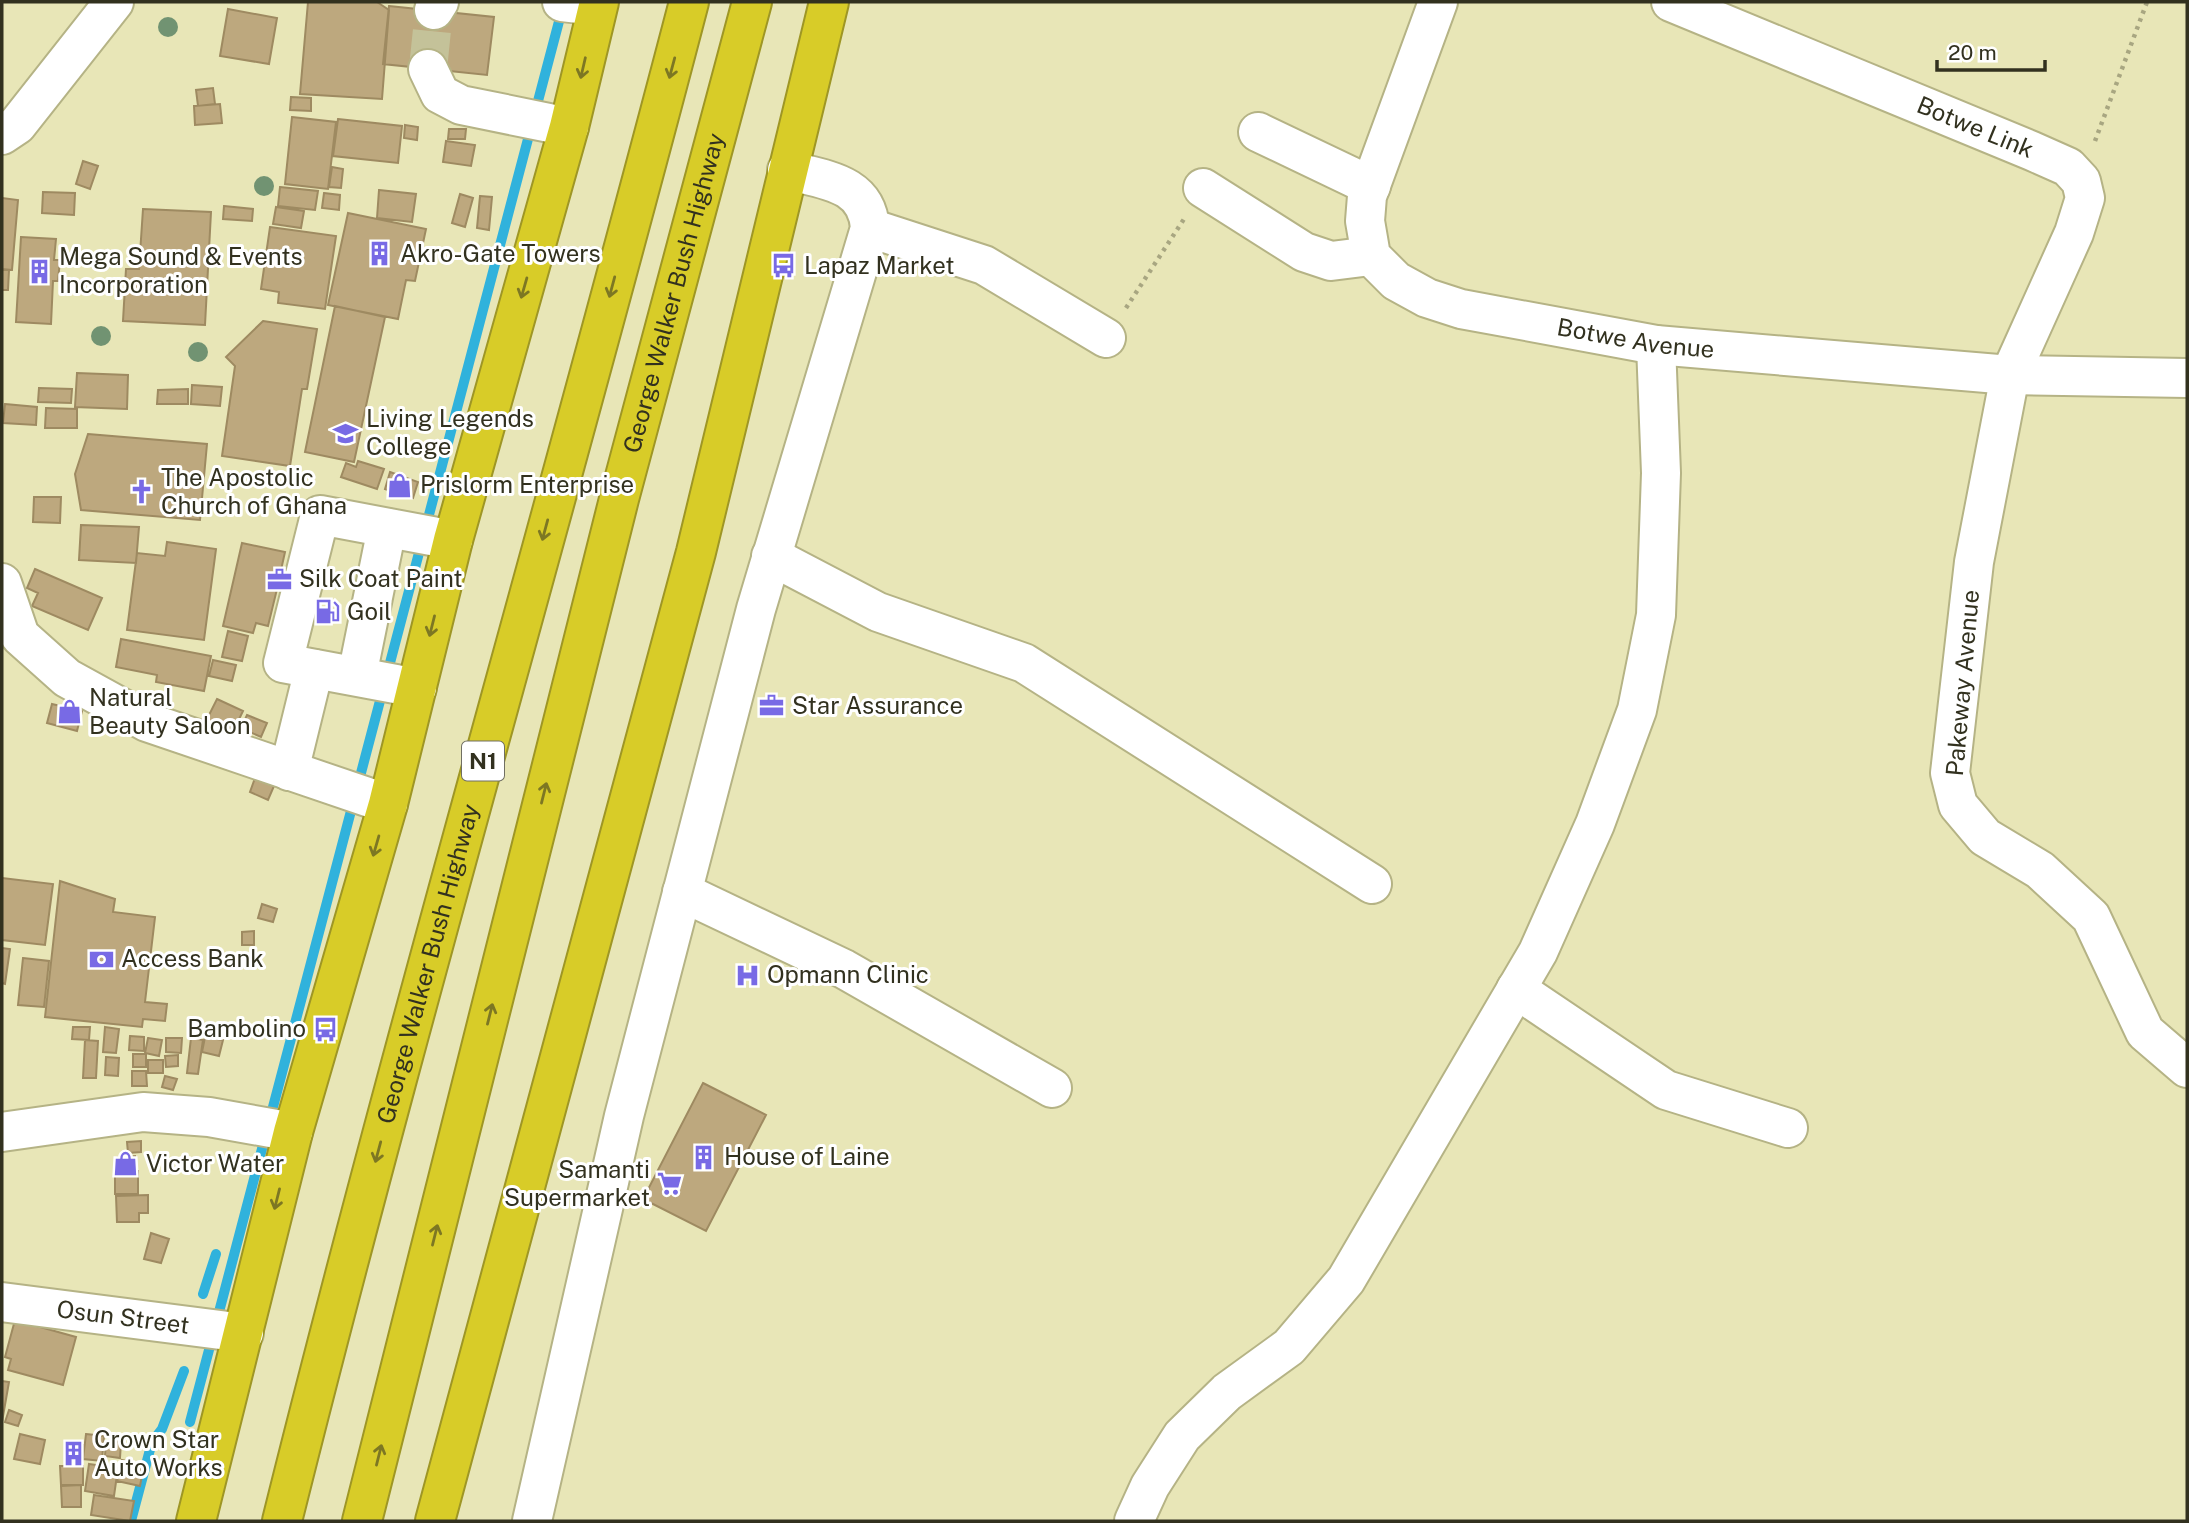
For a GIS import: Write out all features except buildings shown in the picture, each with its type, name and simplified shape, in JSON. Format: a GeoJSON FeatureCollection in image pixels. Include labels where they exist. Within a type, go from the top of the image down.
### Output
{"type":"FeatureCollection","features":[{"type":"Feature","properties":{"kind":"highway","name":"George Walker Bush Highway"},"geometry":{"type":"LineString","coordinates":[[282,1521],[534,568],[689,2]]}},
{"type":"Feature","properties":{"kind":"highway","name":"George Walker Bush Highway"},"geometry":{"type":"LineString","coordinates":[[362,1521],[619,499],[752,2]]}},
{"type":"Feature","properties":{"kind":"highway"},"geometry":{"type":"LineString","coordinates":[[435,1521],[696,552],[829,2]]}},
{"type":"Feature","properties":{"kind":"highway"},"geometry":{"type":"LineString","coordinates":[[196,1521],[293,1132],[388,804],[453,540],[569,127],[586,3]]}},
{"type":"Feature","properties":{"kind":"street"},"geometry":{"type":"LineString","coordinates":[[2,135],[17,125],[114,2]]}},
{"type":"Feature","properties":{"kind":"street"},"geometry":{"type":"LineString","coordinates":[[1203,188],[1304,253],[1331,261],[1371,256],[1365,221],[1371,186],[1438,2]]}},
{"type":"Feature","properties":{"kind":"street","name":"Botwe Link"},"geometry":{"type":"LineString","coordinates":[[1671,2],[2032,151],[2068,167],[2081,181]]}},
{"type":"Feature","properties":{"kind":"street"},"geometry":{"type":"LineString","coordinates":[[428,69],[440,93],[461,106],[569,127]]}},
{"type":"Feature","properties":{"kind":"street"},"geometry":{"type":"LineString","coordinates":[[1258,132],[1371,186]]}},
{"type":"Feature","properties":{"kind":"street"},"geometry":{"type":"LineString","coordinates":[[532,1521],[624,1115],[682,892],[771,556],[870,228],[868,209],[855,194],[840,184],[788,170]]}},
{"type":"Feature","properties":{"kind":"street"},"geometry":{"type":"LineString","coordinates":[[2010,375],[2074,233],[2085,198],[2081,181]]}},
{"type":"Feature","properties":{"kind":"street"},"geometry":{"type":"LineString","coordinates":[[870,228],[984,265],[1106,338]]}},
{"type":"Feature","properties":{"kind":"street","name":"Botwe Avenue"},"geometry":{"type":"LineString","coordinates":[[1371,256],[1396,281],[1427,298],[1461,309],[1656,345],[2010,375],[2187,378]]}},
{"type":"Feature","properties":{"kind":"street"},"geometry":{"type":"LineString","coordinates":[[1134,1521],[1150,1486],[1182,1436],[1227,1392],[1289,1348],[1346,1280],[1538,952],[1595,824],[1637,710],[1657,615],[1661,473],[1656,345]]}},
{"type":"Feature","properties":{"kind":"street","name":"Pakeway Avenue"},"geometry":{"type":"LineString","coordinates":[[2010,375],[1974,562],[1950,773],[1958,805],[1985,837],[2040,870],[2091,917],[2145,1032],[2187,1068]]}},
{"type":"Feature","properties":{"kind":"street"},"geometry":{"type":"LineString","coordinates":[[417,688],[283,663],[320,515],[453,540]]}},
{"type":"Feature","properties":{"kind":"street"},"geometry":{"type":"LineString","coordinates":[[357,677],[387,528]]}},
{"type":"Feature","properties":{"kind":"street"},"geometry":{"type":"LineString","coordinates":[[771,556],[878,612],[1024,663],[1372,884]]}},
{"type":"Feature","properties":{"kind":"street"},"geometry":{"type":"LineString","coordinates":[[2,583],[20,636],[67,678],[147,722],[388,804]]}},
{"type":"Feature","properties":{"kind":"street"},"geometry":{"type":"LineString","coordinates":[[289,771],[314,669]]}},
{"type":"Feature","properties":{"kind":"street"},"geometry":{"type":"LineString","coordinates":[[682,892],[844,968],[1052,1088]]}},
{"type":"Feature","properties":{"kind":"street"},"geometry":{"type":"LineString","coordinates":[[1516,989],[1666,1090],[1788,1128]]}},
{"type":"Feature","properties":{"kind":"street"},"geometry":{"type":"LineString","coordinates":[[2,1132],[143,1112],[209,1117],[293,1132]]}},
{"type":"Feature","properties":{"kind":"street","name":"Osun Street"},"geometry":{"type":"LineString","coordinates":[[2,1302],[244,1333]]}},
{"type":"Feature","properties":{"kind":"path"},"geometry":{"type":"LineString","coordinates":[[2081,181],[2147,2]]}},
{"type":"Feature","properties":{"kind":"path"},"geometry":{"type":"LineString","coordinates":[[1106,338],[1203,188]]}},
{"type":"Feature","properties":{"kind":"waterway"},"geometry":{"type":"LineString","coordinates":[[190,1422],[562,10]]}},
{"type":"Feature","properties":{"kind":"waterway"},"geometry":{"type":"LineString","coordinates":[[203,1294],[216,1254]]}},
{"type":"Feature","properties":{"kind":"waterway"},"geometry":{"type":"LineString","coordinates":[[131,1521],[152,1442],[162,1429],[184,1371]]}},
{"type":"Feature","properties":{"kind":"tunnel"},"geometry":{"type":"LineString","coordinates":[[428,69],[434,10]]}},
{"type":"Feature","properties":{"kind":"place","name":"Akro-Gate Towers"},"geometry":{"type":"Point","coordinates":[380,254]}},
{"type":"Feature","properties":{"kind":"place","name":"Lapaz Market"},"geometry":{"type":"Point","coordinates":[784,266]}},
{"type":"Feature","properties":{"kind":"place","name":"Mega Sound & Events Incorporation"},"geometry":{"type":"Point","coordinates":[39,271]}},
{"type":"Feature","properties":{"kind":"place","name":"Living Legends College"},"geometry":{"type":"Point","coordinates":[346,433]}},
{"type":"Feature","properties":{"kind":"place","name":"Prislorm Enterprise"},"geometry":{"type":"Point","coordinates":[400,485]}},
{"type":"Feature","properties":{"kind":"place","name":"The Apostolic Church of Ghana"},"geometry":{"type":"Point","coordinates":[141,492]}},
{"type":"Feature","properties":{"kind":"place","name":"Silk Coat Paint"},"geometry":{"type":"Point","coordinates":[279,579]}},
{"type":"Feature","properties":{"kind":"place","name":"Goil"},"geometry":{"type":"Point","coordinates":[327,612]}},
{"type":"Feature","properties":{"kind":"place","name":"Star Assurance"},"geometry":{"type":"Point","coordinates":[772,706]}},
{"type":"Feature","properties":{"kind":"place","name":"Natural Beauty Saloon"},"geometry":{"type":"Point","coordinates":[69,712]}},
{"type":"Feature","properties":{"kind":"place","name":"Access Bank"},"geometry":{"type":"Point","coordinates":[101,959]}},
{"type":"Feature","properties":{"kind":"place","name":"Opmann Clinic"},"geometry":{"type":"Point","coordinates":[747,975]}},
{"type":"Feature","properties":{"kind":"place","name":"Bambolino"},"geometry":{"type":"Point","coordinates":[326,1029]}},
{"type":"Feature","properties":{"kind":"place","name":"House of Laine"},"geometry":{"type":"Point","coordinates":[704,1157]}},
{"type":"Feature","properties":{"kind":"place","name":"Victor Water"},"geometry":{"type":"Point","coordinates":[126,1164]}},
{"type":"Feature","properties":{"kind":"place","name":"Samanti Supermarket"},"geometry":{"type":"Point","coordinates":[670,1184]}},
{"type":"Feature","properties":{"kind":"place","name":"Crown Star Auto Works"},"geometry":{"type":"Point","coordinates":[74,1454]}}]}
